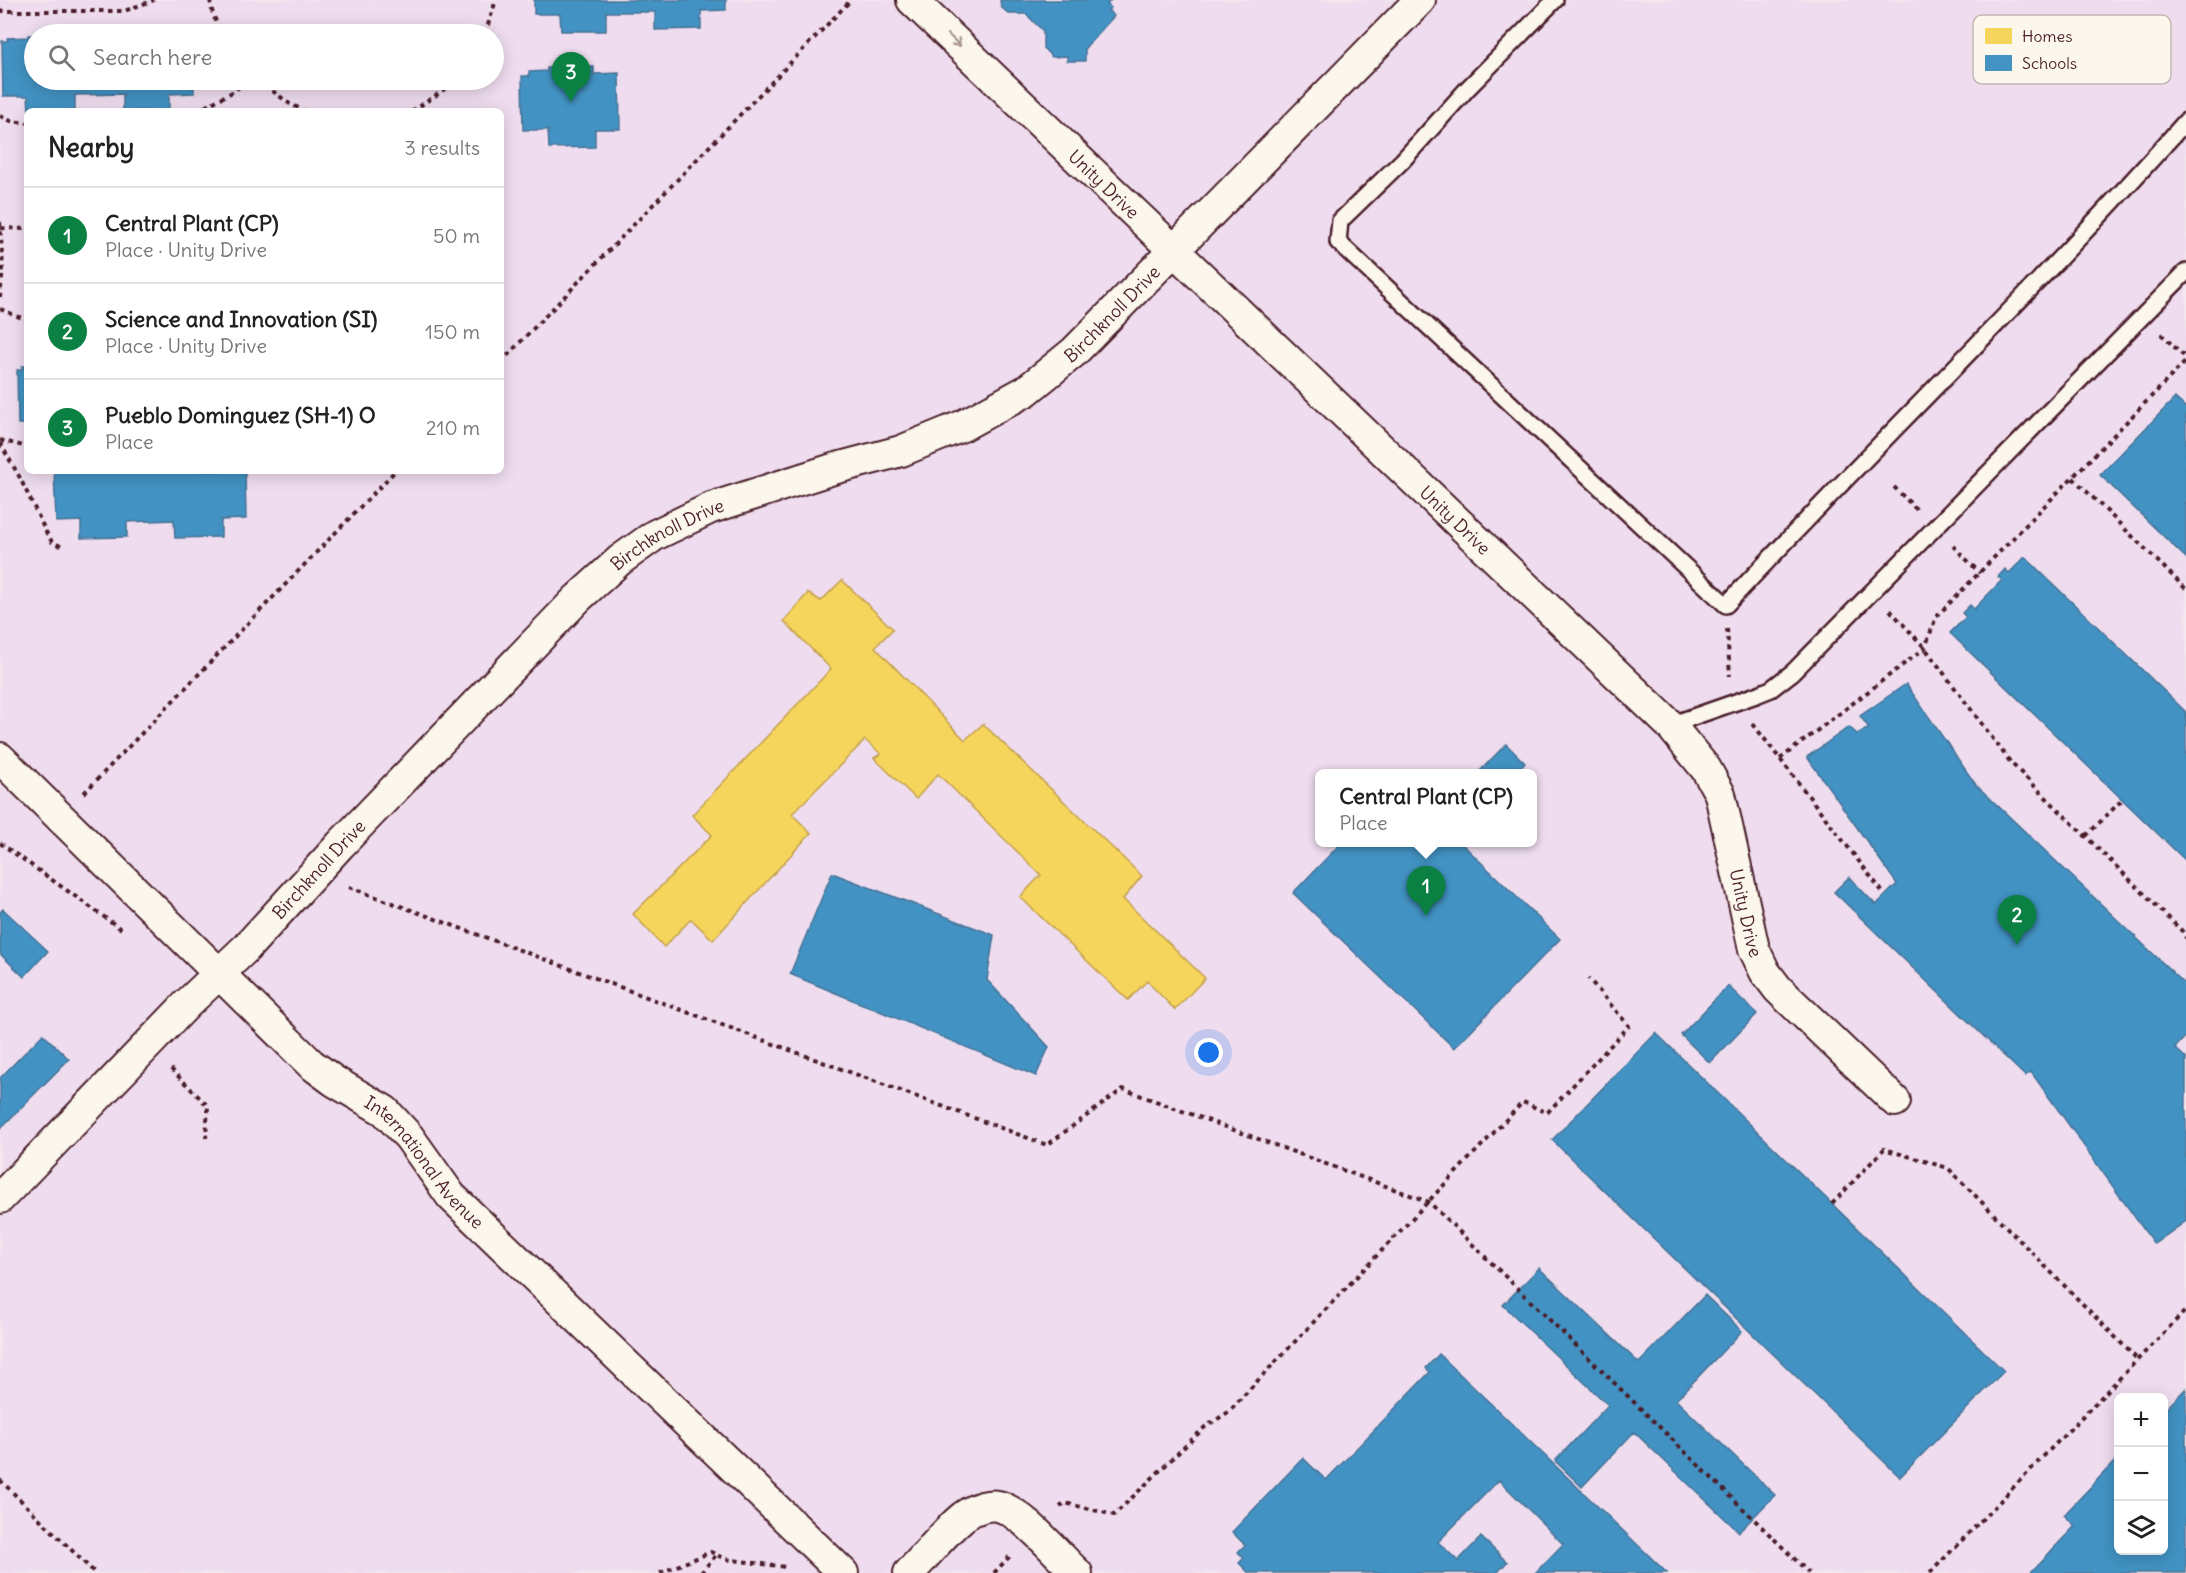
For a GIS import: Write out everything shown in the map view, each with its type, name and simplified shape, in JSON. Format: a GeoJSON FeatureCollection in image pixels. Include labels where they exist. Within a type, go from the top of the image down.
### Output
{"type":"FeatureCollection","features":[{"type":"Feature","properties":{"kind":"street","name":"Unity Drive"},"geometry":{"type":"LineString","coordinates":[[912,0],[1670,725],[1706,769],[1720,794],[1754,949],[1765,972],[1778,989],[1895,1101]]}},
{"type":"Feature","properties":{"kind":"street","name":"Birchknoll Drive"},"geometry":{"type":"LineString","coordinates":[[0,1198],[219,972],[246,948],[577,599],[620,560],[655,535],[711,508],[833,469],[901,451],[962,426],[1026,391],[1074,352],[1420,0]]}},
{"type":"Feature","properties":{"kind":"street","name":"International Avenue"},"geometry":{"type":"LineString","coordinates":[[0,758],[311,1064],[334,1081],[385,1111],[409,1137],[451,1196],[843,1573]]}},
{"type":"Feature","properties":{"kind":"street"},"geometry":{"type":"LineString","coordinates":[[909,1573],[964,1516],[988,1506],[1002,1507],[1016,1516],[1077,1573]]}},
{"type":"Feature","properties":{"kind":"lane"},"geometry":{"type":"LineString","coordinates":[[1556,0],[1468,88],[1402,161],[1340,221],[1338,242],[1726,605],[2070,247],[2186,121]]}},
{"type":"Feature","properties":{"kind":"lane"},"geometry":{"type":"LineString","coordinates":[[1670,725],[1771,689],[1793,672],[2186,272]]}},
{"type":"Feature","properties":{"kind":"path"},"geometry":{"type":"LineString","coordinates":[[0,11],[124,11],[153,0]]}},
{"type":"Feature","properties":{"kind":"path"},"geometry":{"type":"LineString","coordinates":[[210,0],[217,24]]}},
{"type":"Feature","properties":{"kind":"path"},"geometry":{"type":"LineString","coordinates":[[488,24],[495,0]]}},
{"type":"Feature","properties":{"kind":"path"},"geometry":{"type":"LineString","coordinates":[[504,359],[851,0]]}},
{"type":"Feature","properties":{"kind":"path"},"geometry":{"type":"LineString","coordinates":[[203,108],[236,90]]}},
{"type":"Feature","properties":{"kind":"path"},"geometry":{"type":"LineString","coordinates":[[271,90],[299,108]]}},
{"type":"Feature","properties":{"kind":"path"},"geometry":{"type":"LineString","coordinates":[[417,108],[443,90]]}},
{"type":"Feature","properties":{"kind":"path"},"geometry":{"type":"LineString","coordinates":[[0,116],[11,121],[24,123]]}},
{"type":"Feature","properties":{"kind":"path"},"geometry":{"type":"LineString","coordinates":[[0,222],[3,269],[0,297]]}},
{"type":"Feature","properties":{"kind":"path"},"geometry":{"type":"LineString","coordinates":[[1,228],[24,229]]}},
{"type":"Feature","properties":{"kind":"path"},"geometry":{"type":"LineString","coordinates":[[0,309],[24,319]]}},
{"type":"Feature","properties":{"kind":"path"},"geometry":{"type":"LineString","coordinates":[[1779,759],[1925,648],[1936,617],[2186,359],[2160,333]]}},
{"type":"Feature","properties":{"kind":"path"},"geometry":{"type":"LineString","coordinates":[[0,442],[24,446]]}},
{"type":"Feature","properties":{"kind":"path"},"geometry":{"type":"LineString","coordinates":[[0,442],[46,532],[52,542],[63,547]]}},
{"type":"Feature","properties":{"kind":"path"},"geometry":{"type":"LineString","coordinates":[[60,817],[393,474]]}},
{"type":"Feature","properties":{"kind":"path"},"geometry":{"type":"LineString","coordinates":[[2073,478],[2186,589]]}},
{"type":"Feature","properties":{"kind":"path"},"geometry":{"type":"LineString","coordinates":[[1894,487],[1920,512]]}},
{"type":"Feature","properties":{"kind":"path"},"geometry":{"type":"LineString","coordinates":[[1948,541],[1980,573]]}},
{"type":"Feature","properties":{"kind":"path"},"geometry":{"type":"LineString","coordinates":[[1872,591],[1925,648],[2012,763],[2182,931],[2186,938]]}},
{"type":"Feature","properties":{"kind":"path"},"geometry":{"type":"LineString","coordinates":[[1726,605],[1730,678]]}},
{"type":"Feature","properties":{"kind":"path"},"geometry":{"type":"LineString","coordinates":[[1753,724],[1886,895]]}},
{"type":"Feature","properties":{"kind":"path"},"geometry":{"type":"LineString","coordinates":[[2086,836],[2122,800]]}},
{"type":"Feature","properties":{"kind":"path"},"geometry":{"type":"LineString","coordinates":[[0,843],[127,933]]}},
{"type":"Feature","properties":{"kind":"path"},"geometry":{"type":"LineString","coordinates":[[315,874],[1047,1145],[1123,1089],[1429,1202],[1809,1573]]}},
{"type":"Feature","properties":{"kind":"path"},"geometry":{"type":"LineString","coordinates":[[1057,1509],[1065,1503],[1114,1515],[1205,1427],[1227,1413],[1523,1102],[1547,1113],[1629,1026],[1588,978]]}},
{"type":"Feature","properties":{"kind":"path"},"geometry":{"type":"LineString","coordinates":[[167,1065],[208,1106],[206,1138]]}},
{"type":"Feature","properties":{"kind":"path"},"geometry":{"type":"LineString","coordinates":[[1832,1204],[1884,1149],[1948,1168],[2138,1359]]}},
{"type":"Feature","properties":{"kind":"path"},"geometry":{"type":"LineString","coordinates":[[1930,1573],[2186,1310]]}},
{"type":"Feature","properties":{"kind":"path"},"geometry":{"type":"LineString","coordinates":[[0,1480],[95,1573]]}},
{"type":"Feature","properties":{"kind":"path"},"geometry":{"type":"LineString","coordinates":[[994,1573],[1018,1547]]}},
{"type":"Feature","properties":{"kind":"path"},"geometry":{"type":"LineString","coordinates":[[660,1573],[711,1552],[725,1559],[796,1568]]}},
{"type":"Feature","properties":{"kind":"path"},"geometry":{"type":"LineString","coordinates":[[701,1573],[716,1555]]}},
{"type":"Feature","properties":{"kind":"shaded area"},"geometry":{"type":"Polygon","coordinates":[[[0,0],[2186,0],[2186,1573],[0,1573],[0,0]]]}},
{"type":"Feature","properties":{"kind":"building: Homes"},"geometry":{"type":"Polygon","coordinates":[[[842,580],[893,629],[875,647],[965,740],[983,724],[1142,876],[1123,899],[1205,978],[1175,1010],[1147,981],[1128,1000],[1020,897],[1041,875],[938,774],[916,799],[874,758],[881,754],[865,740],[792,814],[811,833],[713,940],[691,919],[664,947],[633,914],[712,835],[692,815],[831,669],[784,621],[808,593],[821,601],[842,580]]]}},
{"type":"Feature","properties":{"kind":"building: Schools"},"geometry":{"type":"Polygon","coordinates":[[[534,0],[726,0],[726,10],[701,11],[701,29],[655,30],[655,12],[606,12],[606,31],[561,31],[560,14],[534,14],[534,0]]]}},
{"type":"Feature","properties":{"kind":"building: Schools"},"geometry":{"type":"Polygon","coordinates":[[[1000,0],[1111,0],[1107,4],[1111,8],[1108,10],[1114,16],[1085,48],[1085,61],[1067,61],[1067,56],[1052,57],[1043,48],[1043,31],[1026,14],[1009,14],[1001,7],[1000,0]]]}},
{"type":"Feature","properties":{"kind":"building: Schools"},"geometry":{"type":"Polygon","coordinates":[[[24,37],[24,90],[194,90],[194,93],[169,94],[169,108],[123,108],[123,94],[75,95],[75,108],[29,108],[28,96],[3,96],[2,41],[8,41],[7,38],[24,37]]]}},
{"type":"Feature","properties":{"kind":"building: Schools"},"geometry":{"type":"Polygon","coordinates":[[[594,67],[594,74],[619,73],[620,129],[595,129],[595,147],[549,148],[548,130],[523,130],[522,76],[529,76],[529,72],[547,71],[547,68],[594,67]]]}},
{"type":"Feature","properties":{"kind":"building: Schools"},"geometry":{"type":"Polygon","coordinates":[[[24,366],[24,424],[18,424],[17,370],[22,370],[24,366]]]}},
{"type":"Feature","properties":{"kind":"building: Schools"},"geometry":{"type":"Polygon","coordinates":[[[2175,398],[2186,408],[2186,558],[2100,475],[2175,398]]]}},
{"type":"Feature","properties":{"kind":"building: Schools"},"geometry":{"type":"Polygon","coordinates":[[[54,474],[245,474],[246,519],[221,520],[221,537],[175,538],[174,520],[127,522],[127,537],[81,538],[81,521],[56,522],[54,474]]]}},
{"type":"Feature","properties":{"kind":"building: Schools"},"geometry":{"type":"Polygon","coordinates":[[[2025,557],[2186,712],[2186,861],[1950,633],[1966,617],[1962,613],[1970,605],[1974,609],[2002,580],[1998,577],[2005,569],[2009,573],[2025,557]]]}},
{"type":"Feature","properties":{"kind":"building: Schools"},"geometry":{"type":"Polygon","coordinates":[[[1906,684],[1976,785],[2186,985],[2186,1036],[2175,1048],[2186,1058],[2186,1221],[2154,1244],[2031,1072],[2025,1076],[1834,892],[1849,877],[1876,905],[1897,884],[1807,757],[1849,727],[1857,734],[1869,728],[1860,716],[1906,684]]]}},
{"type":"Feature","properties":{"kind":"building: Schools"},"geometry":{"type":"Polygon","coordinates":[[[1506,744],[1525,763],[1520,769],[1482,769],[1506,744]]]}},
{"type":"Feature","properties":{"kind":"building: Schools"},"geometry":{"type":"Polygon","coordinates":[[[1337,847],[1465,847],[1560,939],[1454,1048],[1293,893],[1337,847]]]}},
{"type":"Feature","properties":{"kind":"building: Schools"},"geometry":{"type":"Polygon","coordinates":[[[832,873],[994,935],[987,980],[1049,1047],[1036,1076],[790,974],[832,873]]]}},
{"type":"Feature","properties":{"kind":"building: Schools"},"geometry":{"type":"Polygon","coordinates":[[[3,909],[48,951],[24,977],[0,954],[0,912],[3,909]]]}},
{"type":"Feature","properties":{"kind":"building: Schools"},"geometry":{"type":"Polygon","coordinates":[[[1728,986],[1757,1014],[1710,1063],[1681,1035],[1728,986]]]}},
{"type":"Feature","properties":{"kind":"building: Schools"},"geometry":{"type":"Polygon","coordinates":[[[1656,1033],[2004,1371],[1900,1477],[1552,1140],[1656,1033]]]}},
{"type":"Feature","properties":{"kind":"building: Schools"},"geometry":{"type":"Polygon","coordinates":[[[43,1034],[69,1059],[0,1129],[0,1078],[43,1034]]]}},
{"type":"Feature","properties":{"kind":"building: Schools"},"geometry":{"type":"Polygon","coordinates":[[[1539,1268],[1639,1363],[1705,1295],[1742,1331],[1676,1400],[1775,1495],[1739,1532],[1634,1432],[1582,1487],[1555,1461],[1608,1405],[1503,1305],[1539,1268]]]}},
{"type":"Feature","properties":{"kind":"building: Schools"},"geometry":{"type":"Polygon","coordinates":[[[1439,1354],[1667,1573],[1535,1573],[1563,1544],[1499,1480],[1438,1542],[1458,1561],[1481,1537],[1507,1562],[1497,1573],[1249,1573],[1239,1563],[1244,1558],[1238,1552],[1245,1545],[1232,1532],[1303,1458],[1326,1480],[1430,1372],[1426,1368],[1439,1354]]]}},
{"type":"Feature","properties":{"kind":"building: Schools"},"geometry":{"type":"Polygon","coordinates":[[[2186,1388],[2186,1573],[2030,1573],[2075,1526],[2064,1515],[2114,1462],[2114,1555],[2168,1555],[2168,1407],[2186,1388]]]}},
{"type":"Feature","properties":{"kind":"place","name":"Pueblo Dominguez (SH-1) O"},"geometry":{"type":"Point","coordinates":[571,102]}},
{"type":"Feature","properties":{"kind":"place","name":"Central Plant (CP)"},"geometry":{"type":"Point","coordinates":[1426,916]}},
{"type":"Feature","properties":{"kind":"place","name":"Science and Innovation (SI)"},"geometry":{"type":"Point","coordinates":[2017,945]}}]}
